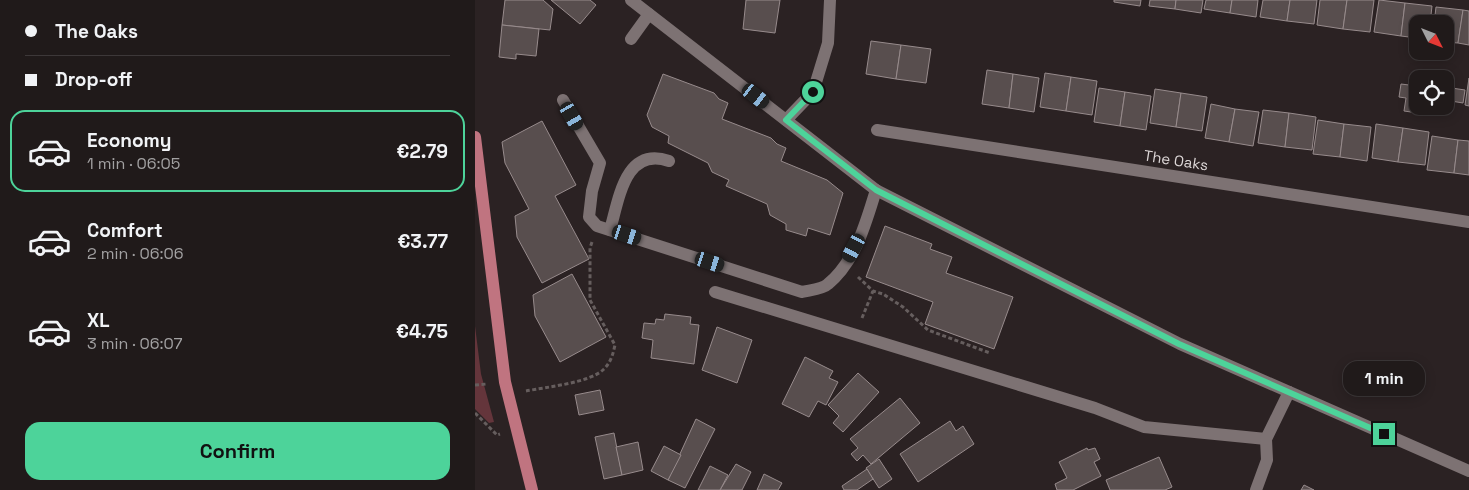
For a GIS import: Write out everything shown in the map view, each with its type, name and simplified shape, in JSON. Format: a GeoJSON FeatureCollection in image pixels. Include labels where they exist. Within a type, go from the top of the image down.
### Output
{"type":"FeatureCollection","features":[{"type":"Feature","properties":{"kind":"main road"},"geometry":{"type":"LineString","coordinates":[[475,137],[492,282],[509,394],[532,490]]}},
{"type":"Feature","properties":{"kind":"street"},"geometry":{"type":"LineString","coordinates":[[631,0],[876,190],[1179,344],[1469,471]]}},
{"type":"Feature","properties":{"kind":"street"},"geometry":{"type":"LineString","coordinates":[[786,120],[813,92],[827,43],[830,0]]}},
{"type":"Feature","properties":{"kind":"street"},"geometry":{"type":"LineString","coordinates":[[631,39],[649,14]]}},
{"type":"Feature","properties":{"kind":"street"},"geometry":{"type":"LineString","coordinates":[[563,100],[600,163],[592,191],[589,217],[597,226],[802,292],[827,285],[845,265],[863,232],[876,190]]}},
{"type":"Feature","properties":{"kind":"street","name":"The Oaks"},"geometry":{"type":"LineString","coordinates":[[877,130],[1469,222]]}},
{"type":"Feature","properties":{"kind":"street"},"geometry":{"type":"LineString","coordinates":[[610,230],[627,177],[637,162],[655,156],[669,161]]}},
{"type":"Feature","properties":{"kind":"street"},"geometry":{"type":"LineString","coordinates":[[715,292],[1085,405],[1144,427],[1266,439]]}},
{"type":"Feature","properties":{"kind":"street"},"geometry":{"type":"LineString","coordinates":[[1256,490],[1267,460],[1266,439],[1289,392]]}},
{"type":"Feature","properties":{"kind":"path"},"geometry":{"type":"LineString","coordinates":[[509,394],[594,376],[604,369],[612,358],[615,345],[590,300],[590,248],[597,226]]}},
{"type":"Feature","properties":{"kind":"path"},"geometry":{"type":"LineString","coordinates":[[845,265],[873,291],[883,294],[903,307],[928,330],[990,353]]}},
{"type":"Feature","properties":{"kind":"path"},"geometry":{"type":"LineString","coordinates":[[862,318],[873,291]]}},
{"type":"Feature","properties":{"kind":"path"},"geometry":{"type":"LineString","coordinates":[[475,413],[497,435],[518,429]]}},
{"type":"Feature","properties":{"kind":"shaded area"},"geometry":{"type":"Polygon","coordinates":[[[475,326],[481,374],[494,422],[489,423],[475,409],[475,326]]]}},
{"type":"Feature","properties":{"kind":"building"},"geometry":{"type":"Polygon","coordinates":[[[505,0],[543,0],[553,9],[550,30],[502,25],[505,0]]]}},
{"type":"Feature","properties":{"kind":"building"},"geometry":{"type":"Polygon","coordinates":[[[551,0],[590,0],[596,5],[580,24],[551,0]]]}},
{"type":"Feature","properties":{"kind":"building"},"geometry":{"type":"Polygon","coordinates":[[[746,0],[780,0],[775,33],[743,29],[746,0]]]}},
{"type":"Feature","properties":{"kind":"building"},"geometry":{"type":"Polygon","coordinates":[[[1114,0],[1141,0],[1140,6],[1114,2],[1114,0]]]}},
{"type":"Feature","properties":{"kind":"building"},"geometry":{"type":"Polygon","coordinates":[[[1150,0],[1176,0],[1175,9],[1149,6],[1150,0]]]}},
{"type":"Feature","properties":{"kind":"building"},"geometry":{"type":"Polygon","coordinates":[[[1176,0],[1203,0],[1201,13],[1175,9],[1176,0]]]}},
{"type":"Feature","properties":{"kind":"building"},"geometry":{"type":"Polygon","coordinates":[[[1206,0],[1232,0],[1230,13],[1204,9],[1206,0]]]}},
{"type":"Feature","properties":{"kind":"building"},"geometry":{"type":"Polygon","coordinates":[[[1232,0],[1258,0],[1256,17],[1230,13],[1232,0]]]}},
{"type":"Feature","properties":{"kind":"building"},"geometry":{"type":"Polygon","coordinates":[[[1263,0],[1290,0],[1287,21],[1260,17],[1263,0]]]}},
{"type":"Feature","properties":{"kind":"building"},"geometry":{"type":"Polygon","coordinates":[[[1290,0],[1317,0],[1314,24],[1287,21],[1290,0]]]}},
{"type":"Feature","properties":{"kind":"building"},"geometry":{"type":"Polygon","coordinates":[[[1320,0],[1347,0],[1343,29],[1317,25],[1320,0]]]}},
{"type":"Feature","properties":{"kind":"building"},"geometry":{"type":"Polygon","coordinates":[[[1347,0],[1374,0],[1370,32],[1343,29],[1347,0]]]}},
{"type":"Feature","properties":{"kind":"building"},"geometry":{"type":"Polygon","coordinates":[[[1379,0],[1405,3],[1401,36],[1374,32],[1379,0]]]}},
{"type":"Feature","properties":{"kind":"building"},"geometry":{"type":"Polygon","coordinates":[[[1405,3],[1432,6],[1431,15],[1409,15],[1409,37],[1401,36],[1405,3]]]}},
{"type":"Feature","properties":{"kind":"building"},"geometry":{"type":"Polygon","coordinates":[[[1436,7],[1463,10],[1458,43],[1454,43],[1454,15],[1435,15],[1436,7]]]}},
{"type":"Feature","properties":{"kind":"building"},"geometry":{"type":"Polygon","coordinates":[[[1463,10],[1469,11],[1469,45],[1458,43],[1463,10]]]}},
{"type":"Feature","properties":{"kind":"building"},"geometry":{"type":"Polygon","coordinates":[[[502,25],[539,29],[536,56],[516,54],[516,59],[499,57],[502,25]]]}},
{"type":"Feature","properties":{"kind":"building"},"geometry":{"type":"Polygon","coordinates":[[[871,41],[901,45],[896,79],[866,74],[871,41]]]}},
{"type":"Feature","properties":{"kind":"building"},"geometry":{"type":"Polygon","coordinates":[[[901,45],[931,49],[926,83],[896,79],[901,45]]]}},
{"type":"Feature","properties":{"kind":"building"},"geometry":{"type":"Polygon","coordinates":[[[987,70],[1013,74],[1009,108],[982,104],[987,70]]]}},
{"type":"Feature","properties":{"kind":"building"},"geometry":{"type":"Polygon","coordinates":[[[1045,73],[1071,77],[1066,111],[1040,107],[1045,73]]]}},
{"type":"Feature","properties":{"kind":"building"},"geometry":{"type":"Polygon","coordinates":[[[663,74],[714,93],[719,99],[728,103],[722,119],[771,138],[777,144],[786,148],[781,161],[827,180],[843,193],[830,235],[808,228],[806,236],[786,230],[786,224],[770,215],[767,204],[726,186],[729,180],[712,172],[708,163],[668,143],[669,136],[652,127],[647,115],[663,74]]]}},
{"type":"Feature","properties":{"kind":"building"},"geometry":{"type":"Polygon","coordinates":[[[1013,74],[1039,78],[1034,112],[1009,108],[1013,74]]]}},
{"type":"Feature","properties":{"kind":"building"},"geometry":{"type":"Polygon","coordinates":[[[1071,77],[1097,81],[1092,115],[1066,111],[1071,77]]]}},
{"type":"Feature","properties":{"kind":"building"},"geometry":{"type":"Polygon","coordinates":[[[1469,78],[1469,106],[1465,105],[1469,78]]]}},
{"type":"Feature","properties":{"kind":"building"},"geometry":{"type":"Polygon","coordinates":[[[1401,84],[1409,85],[1409,112],[1404,111],[1406,98],[1399,97],[1401,84]]]}},
{"type":"Feature","properties":{"kind":"building"},"geometry":{"type":"Polygon","coordinates":[[[1099,88],[1125,92],[1120,126],[1094,122],[1099,88]]]}},
{"type":"Feature","properties":{"kind":"building"},"geometry":{"type":"Polygon","coordinates":[[[1454,88],[1465,90],[1463,103],[1454,102],[1454,88]]]}},
{"type":"Feature","properties":{"kind":"building"},"geometry":{"type":"Polygon","coordinates":[[[1155,89],[1181,93],[1176,127],[1150,123],[1155,89]]]}},
{"type":"Feature","properties":{"kind":"building"},"geometry":{"type":"Polygon","coordinates":[[[1125,92],[1151,96],[1146,130],[1120,126],[1125,92]]]}},
{"type":"Feature","properties":{"kind":"building"},"geometry":{"type":"Polygon","coordinates":[[[1181,93],[1207,97],[1202,131],[1176,127],[1181,93]]]}},
{"type":"Feature","properties":{"kind":"building"},"geometry":{"type":"Polygon","coordinates":[[[1211,104],[1235,109],[1229,142],[1205,138],[1211,104]]]}},
{"type":"Feature","properties":{"kind":"building"},"geometry":{"type":"Polygon","coordinates":[[[1235,109],[1259,112],[1253,146],[1229,142],[1235,109]]]}},
{"type":"Feature","properties":{"kind":"building"},"geometry":{"type":"Polygon","coordinates":[[[1263,110],[1289,113],[1285,147],[1258,143],[1263,110]]]}},
{"type":"Feature","properties":{"kind":"building"},"geometry":{"type":"Polygon","coordinates":[[[1289,113],[1316,117],[1312,150],[1285,147],[1289,113]]]}},
{"type":"Feature","properties":{"kind":"building"},"geometry":{"type":"Polygon","coordinates":[[[1318,120],[1344,124],[1340,157],[1313,154],[1318,120]]]}},
{"type":"Feature","properties":{"kind":"building"},"geometry":{"type":"Polygon","coordinates":[[[542,121],[576,185],[555,196],[589,259],[542,283],[517,237],[515,216],[529,209],[505,163],[502,142],[542,121]]]}},
{"type":"Feature","properties":{"kind":"building"},"geometry":{"type":"Polygon","coordinates":[[[1344,124],[1371,127],[1367,161],[1340,157],[1344,124]]]}},
{"type":"Feature","properties":{"kind":"building"},"geometry":{"type":"Polygon","coordinates":[[[1376,124],[1403,128],[1398,162],[1372,158],[1376,124]]]}},
{"type":"Feature","properties":{"kind":"building"},"geometry":{"type":"Polygon","coordinates":[[[1403,128],[1429,132],[1425,165],[1398,162],[1403,128]]]}},
{"type":"Feature","properties":{"kind":"building"},"geometry":{"type":"Polygon","coordinates":[[[1432,136],[1458,140],[1454,173],[1427,170],[1432,136]]]}},
{"type":"Feature","properties":{"kind":"building"},"geometry":{"type":"Polygon","coordinates":[[[1458,140],[1469,141],[1469,175],[1454,173],[1458,140]]]}},
{"type":"Feature","properties":{"kind":"building"},"geometry":{"type":"Polygon","coordinates":[[[885,226],[932,244],[930,249],[952,257],[946,273],[1013,297],[994,349],[925,324],[933,302],[866,277],[885,226]]]}},
{"type":"Feature","properties":{"kind":"building"},"geometry":{"type":"Polygon","coordinates":[[[572,274],[606,337],[560,362],[535,316],[533,295],[572,274]]]}},
{"type":"Feature","properties":{"kind":"building"},"geometry":{"type":"Polygon","coordinates":[[[665,314],[691,317],[690,324],[699,325],[694,364],[651,358],[653,340],[642,338],[644,323],[655,324],[656,319],[664,320],[665,314]]]}},
{"type":"Feature","properties":{"kind":"building"},"geometry":{"type":"Polygon","coordinates":[[[717,327],[752,340],[737,383],[702,370],[717,327]]]}},
{"type":"Feature","properties":{"kind":"building"},"geometry":{"type":"Polygon","coordinates":[[[805,357],[833,371],[829,378],[838,382],[826,405],[818,401],[809,417],[782,404],[805,357]]]}},
{"type":"Feature","properties":{"kind":"building"},"geometry":{"type":"Polygon","coordinates":[[[858,373],[879,392],[843,432],[833,423],[839,416],[828,405],[858,373]]]}},
{"type":"Feature","properties":{"kind":"building"},"geometry":{"type":"Polygon","coordinates":[[[600,390],[604,410],[579,415],[575,395],[600,390]]]}},
{"type":"Feature","properties":{"kind":"building"},"geometry":{"type":"Polygon","coordinates":[[[900,398],[920,423],[871,464],[863,455],[857,461],[851,454],[858,448],[850,439],[900,398]]]}},
{"type":"Feature","properties":{"kind":"building"},"geometry":{"type":"Polygon","coordinates":[[[696,419],[715,429],[685,488],[668,480],[696,419]]]}},
{"type":"Feature","properties":{"kind":"building"},"geometry":{"type":"Polygon","coordinates":[[[950,421],[956,431],[963,426],[974,444],[918,482],[900,454],[950,421]]]}},
{"type":"Feature","properties":{"kind":"building"},"geometry":{"type":"Polygon","coordinates":[[[614,433],[622,475],[604,479],[595,437],[614,433]]]}},
{"type":"Feature","properties":{"kind":"building"},"geometry":{"type":"Polygon","coordinates":[[[638,442],[643,470],[622,475],[616,447],[638,442]]]}},
{"type":"Feature","properties":{"kind":"building"},"geometry":{"type":"Polygon","coordinates":[[[664,446],[681,455],[668,480],[651,471],[664,446]]]}},
{"type":"Feature","properties":{"kind":"building"},"geometry":{"type":"Polygon","coordinates":[[[1087,448],[1088,450],[1095,448],[1100,459],[1094,462],[1101,476],[1073,490],[1057,490],[1055,484],[1067,478],[1059,462],[1087,448]]]}},
{"type":"Feature","properties":{"kind":"building"},"geometry":{"type":"Polygon","coordinates":[[[1159,457],[1172,487],[1165,490],[1110,490],[1106,480],[1159,457]]]}},
{"type":"Feature","properties":{"kind":"building"},"geometry":{"type":"Polygon","coordinates":[[[879,459],[892,479],[879,488],[866,468],[879,459]]]}},
{"type":"Feature","properties":{"kind":"building"},"geometry":{"type":"Polygon","coordinates":[[[736,464],[751,472],[742,490],[720,490],[736,464]]]}},
{"type":"Feature","properties":{"kind":"building"},"geometry":{"type":"Polygon","coordinates":[[[710,466],[728,475],[720,490],[698,490],[710,466]]]}},
{"type":"Feature","properties":{"kind":"building"},"geometry":{"type":"Polygon","coordinates":[[[867,469],[873,479],[857,490],[844,490],[842,486],[867,469]]]}},
{"type":"Feature","properties":{"kind":"building"},"geometry":{"type":"Polygon","coordinates":[[[764,474],[782,483],[778,490],[757,490],[764,474]]]}},
{"type":"Feature","properties":{"kind":"building"},"geometry":{"type":"Polygon","coordinates":[[[1304,485],[1314,490],[1301,490],[1304,485]]]}},
{"type":"Feature","properties":{"kind":"route"},"geometry":{"type":"LineString","coordinates":[[813,92],[786,120],[876,190],[1179,344],[1384,434]]}}]}
